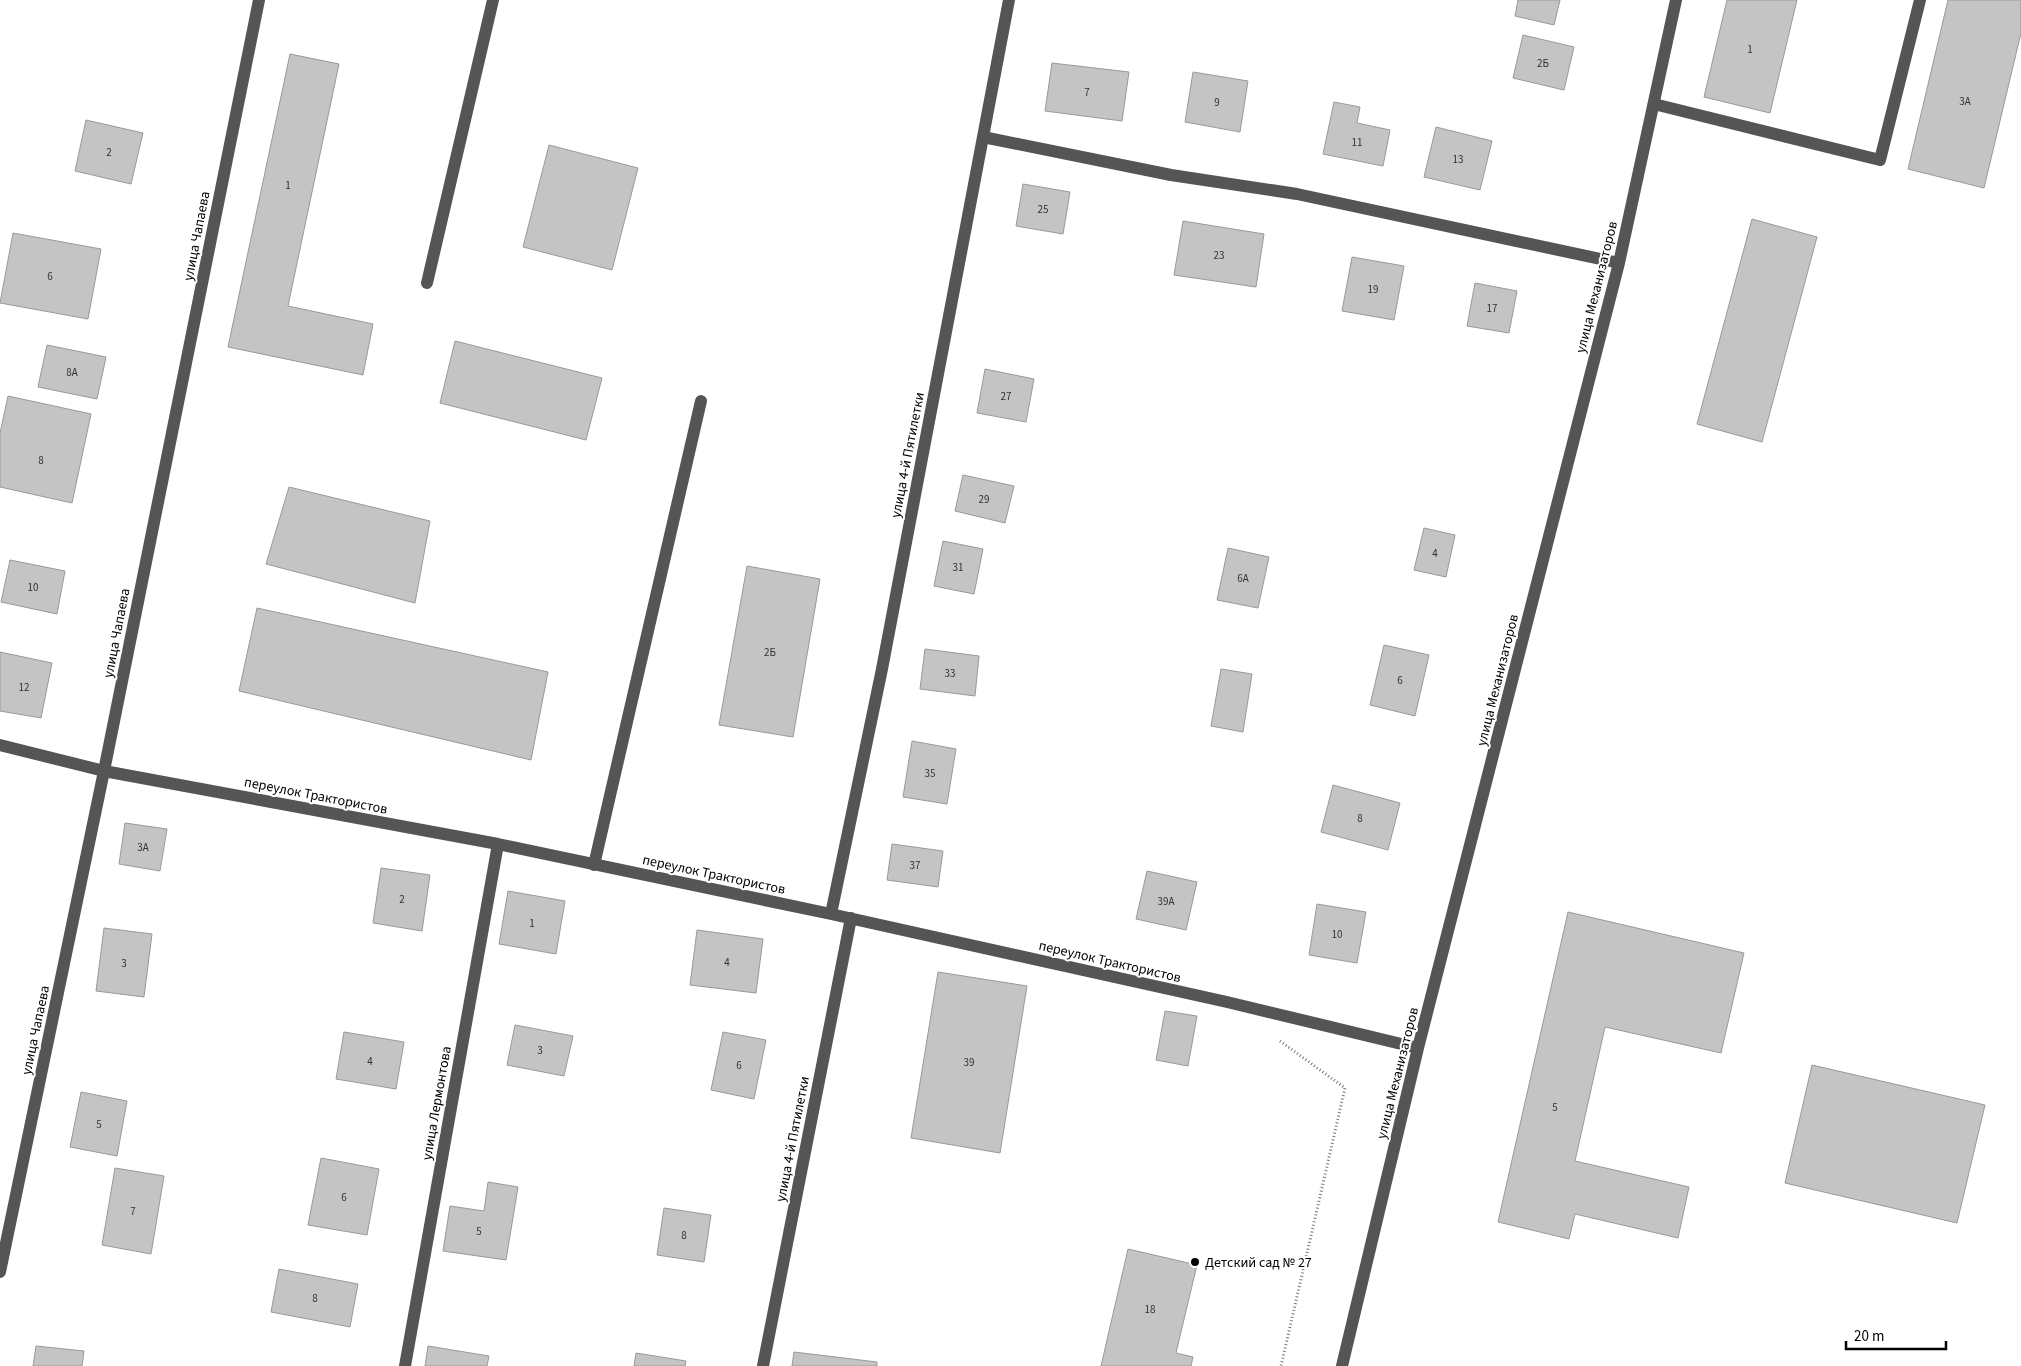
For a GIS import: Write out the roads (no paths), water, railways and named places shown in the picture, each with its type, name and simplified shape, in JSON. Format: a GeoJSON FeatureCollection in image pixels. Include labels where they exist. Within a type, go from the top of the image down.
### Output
{"type":"FeatureCollection","features":[{"type":"Feature","properties":{"kind":"street","name":"улица Чапаева"},"geometry":{"type":"LineString","coordinates":[[0,1272],[104,771],[259,0]]}},
{"type":"Feature","properties":{"kind":"street"},"geometry":{"type":"LineString","coordinates":[[427,283],[492,11],[493,0]]}},
{"type":"Feature","properties":{"kind":"street","name":"улица 4-й Пятилетки"},"geometry":{"type":"LineString","coordinates":[[831,914],[882,669],[1009,0]]}},
{"type":"Feature","properties":{"kind":"street","name":"улица Механизаторов"},"geometry":{"type":"LineString","coordinates":[[1342,1366],[1418,1048],[1619,263],[1676,0]]}},
{"type":"Feature","properties":{"kind":"street"},"geometry":{"type":"LineString","coordinates":[[1654,104],[1880,160],[1920,0]]}},
{"type":"Feature","properties":{"kind":"street"},"geometry":{"type":"LineString","coordinates":[[983,137],[1172,174],[1297,194],[1619,263]]}},
{"type":"Feature","properties":{"kind":"street"},"geometry":{"type":"LineString","coordinates":[[594,865],[701,401]]}},
{"type":"Feature","properties":{"kind":"street","name":"переулок Трактористов"},"geometry":{"type":"LineString","coordinates":[[0,745],[104,771],[498,844],[851,918],[1227,1002],[1418,1048]]}},
{"type":"Feature","properties":{"kind":"street","name":"улица Лермонтова"},"geometry":{"type":"LineString","coordinates":[[405,1366],[498,844]]}},
{"type":"Feature","properties":{"kind":"street","name":"улица 4-й Пятилетки"},"geometry":{"type":"LineString","coordinates":[[763,1366],[851,918]]}},
{"type":"Feature","properties":{"kind":"place","name":"Детский сад № 27"},"geometry":{"type":"Point","coordinates":[1195,1262]}}]}
